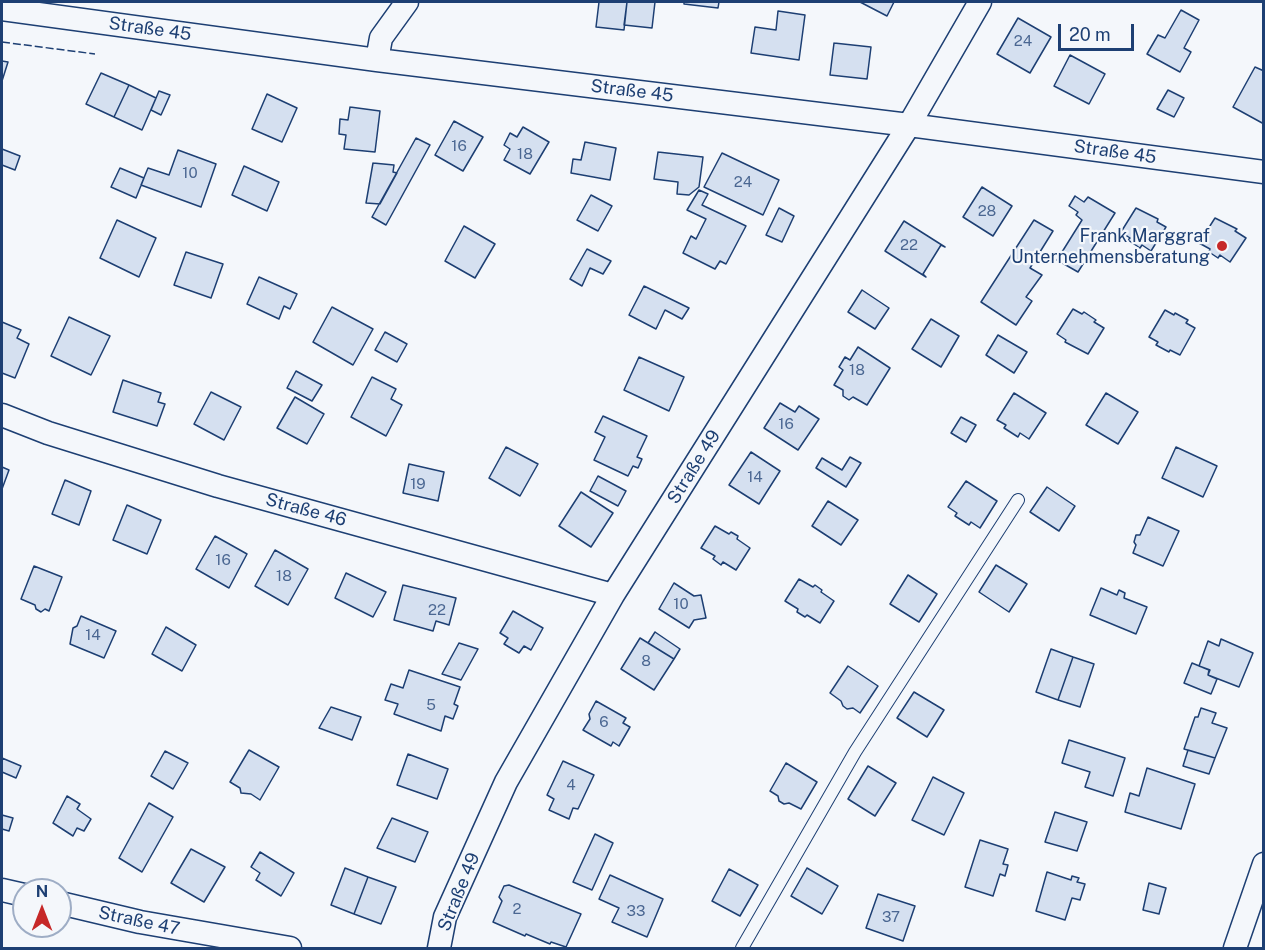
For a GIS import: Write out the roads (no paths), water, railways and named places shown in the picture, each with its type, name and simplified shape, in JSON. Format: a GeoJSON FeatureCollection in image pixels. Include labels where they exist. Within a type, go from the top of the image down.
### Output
{"type":"FeatureCollection","features":[{"type":"Feature","properties":{"kind":"street"},"geometry":{"type":"LineString","coordinates":[[376,60],[381,38],[407,2]]}},
{"type":"Feature","properties":{"kind":"street","name":"Straße 49"},"geometry":{"type":"LineString","coordinates":[[439,948],[446,917],[506,782],[613,595],[909,125],[980,2]]}},
{"type":"Feature","properties":{"kind":"street","name":"Straße 45"},"geometry":{"type":"LineString","coordinates":[[2,9],[376,60],[909,125],[1263,172]]}},
{"type":"Feature","properties":{"kind":"street","name":"Straße 46"},"geometry":{"type":"LineString","coordinates":[[2,415],[48,433],[218,486],[613,595]]}},
{"type":"Feature","properties":{"kind":"street"},"geometry":{"type":"LineString","coordinates":[[1235,948],[1263,864]]}},
{"type":"Feature","properties":{"kind":"street","name":"Straße 47"},"geometry":{"type":"LineString","coordinates":[[72,906],[140,922],[290,948]]}},
{"type":"Feature","properties":{"kind":"lane"},"geometry":{"type":"LineString","coordinates":[[742,948],[855,752],[1018,500]]}},
{"type":"Feature","properties":{"kind":"place","name":"Frank Marggraf Unternehmensberatung"},"geometry":{"type":"Point","coordinates":[1222,246]}}]}
